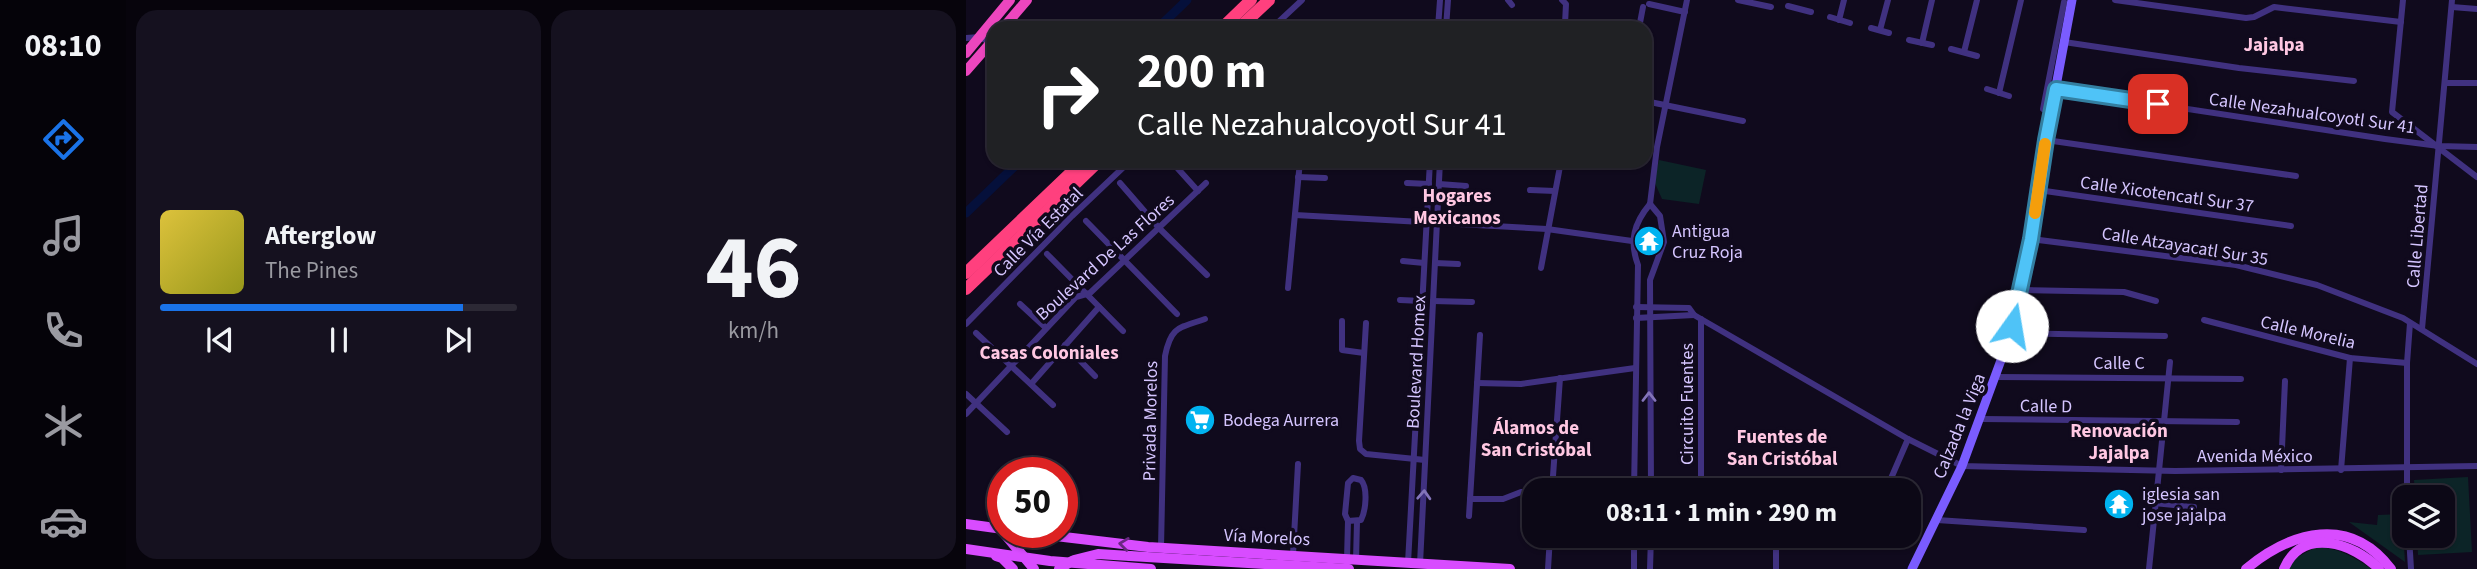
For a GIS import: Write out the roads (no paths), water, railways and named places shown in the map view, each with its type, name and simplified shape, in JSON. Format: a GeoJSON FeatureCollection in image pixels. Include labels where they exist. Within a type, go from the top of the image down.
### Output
{"type":"FeatureCollection","features":[{"type":"Feature","properties":{"kind":"highway"},"geometry":{"type":"LineString","coordinates":[[993,21],[1010,0]]}},
{"type":"Feature","properties":{"kind":"highway"},"geometry":{"type":"LineString","coordinates":[[1009,21],[1027,0]]}},
{"type":"Feature","properties":{"kind":"highway"},"geometry":{"type":"LineString","coordinates":[[1229,21],[1251,0]]}},
{"type":"Feature","properties":{"kind":"highway"},"geometry":{"type":"LineString","coordinates":[[1246,21],[1269,0]]}},
{"type":"Feature","properties":{"kind":"highway"},"geometry":{"type":"LineString","coordinates":[[967,46],[987,28]]}},
{"type":"Feature","properties":{"kind":"highway"},"geometry":{"type":"LineString","coordinates":[[966,71],[987,47]]}},
{"type":"Feature","properties":{"kind":"highway"},"geometry":{"type":"LineString","coordinates":[[966,273],[1076,168]]}},
{"type":"Feature","properties":{"kind":"highway"},"geometry":{"type":"LineString","coordinates":[[966,289],[1092,168]]}},
{"type":"Feature","properties":{"kind":"main road","name":"Calzada la Viga"},"geometry":{"type":"LineString","coordinates":[[1912,569],[1962,466],[2011,333],[2031,239],[2069,2]]}},
{"type":"Feature","properties":{"kind":"main road"},"geometry":{"type":"LineString","coordinates":[[966,524],[987,528]]}},
{"type":"Feature","properties":{"kind":"main road"},"geometry":{"type":"LineString","coordinates":[[2246,569],[2286,542],[2306,535],[2323,534],[2339,535],[2365,544],[2380,555],[2391,569]]}},
{"type":"Feature","properties":{"kind":"main road","name":"Vía Morelos"},"geometry":{"type":"LineString","coordinates":[[1078,538],[1161,548],[1293,555],[1351,563],[1408,563],[1510,569]]}},
{"type":"Feature","properties":{"kind":"main road"},"geometry":{"type":"LineString","coordinates":[[2284,569],[2298,550],[2321,542],[2353,550],[2379,569]]}},
{"type":"Feature","properties":{"kind":"main road"},"geometry":{"type":"LineString","coordinates":[[1017,548],[1034,569]]}},
{"type":"Feature","properties":{"kind":"main road"},"geometry":{"type":"LineString","coordinates":[[1160,569],[1161,548]]}},
{"type":"Feature","properties":{"kind":"main road"},"geometry":{"type":"LineString","coordinates":[[966,549],[1024,557],[1053,566],[1151,569]]}},
{"type":"Feature","properties":{"kind":"main road"},"geometry":{"type":"LineString","coordinates":[[986,552],[1002,558],[1013,569]]}},
{"type":"Feature","properties":{"kind":"main road"},"geometry":{"type":"LineString","coordinates":[[1053,566],[1098,554],[1351,563]]}},
{"type":"Feature","properties":{"kind":"street"},"geometry":{"type":"LineString","coordinates":[[1280,21],[1303,0]]}},
{"type":"Feature","properties":{"kind":"street"},"geometry":{"type":"LineString","coordinates":[[1438,21],[1440,0]]}},
{"type":"Feature","properties":{"kind":"street"},"geometry":{"type":"LineString","coordinates":[[1447,21],[1448,0]]}},
{"type":"Feature","properties":{"kind":"street"},"geometry":{"type":"LineString","coordinates":[[1562,0],[1566,4],[1565,21]]}},
{"type":"Feature","properties":{"kind":"street"},"geometry":{"type":"LineString","coordinates":[[1634,478],[1638,265],[1632,241],[1640,216],[1650,204],[1654,168],[1687,0]]}},
{"type":"Feature","properties":{"kind":"street"},"geometry":{"type":"LineString","coordinates":[[1738,0],[1771,6]]}},
{"type":"Feature","properties":{"kind":"street"},"geometry":{"type":"LineString","coordinates":[[1798,9],[1800,0]]}},
{"type":"Feature","properties":{"kind":"street"},"geometry":{"type":"LineString","coordinates":[[1839,20],[1844,0]]}},
{"type":"Feature","properties":{"kind":"street"},"geometry":{"type":"LineString","coordinates":[[1880,30],[1888,0]]}},
{"type":"Feature","properties":{"kind":"street"},"geometry":{"type":"LineString","coordinates":[[1922,43],[1932,0]]}},
{"type":"Feature","properties":{"kind":"street"},"geometry":{"type":"LineString","coordinates":[[1964,52],[1977,0]]}},
{"type":"Feature","properties":{"kind":"street"},"geometry":{"type":"LineString","coordinates":[[1999,93],[2021,0]]}},
{"type":"Feature","properties":{"kind":"street"},"geometry":{"type":"LineString","coordinates":[[2051,113],[2043,109],[2069,2],[2054,0]]}},
{"type":"Feature","properties":{"kind":"street"},"geometry":{"type":"LineString","coordinates":[[2115,0],[2246,18],[2254,18],[2274,7],[2401,22]]}},
{"type":"Feature","properties":{"kind":"street"},"geometry":{"type":"LineString","coordinates":[[2403,0],[2392,112],[2477,177]]}},
{"type":"Feature","properties":{"kind":"street"},"geometry":{"type":"LineString","coordinates":[[2452,4],[2477,9]]}},
{"type":"Feature","properties":{"kind":"street","name":"Calle Libertad"},"geometry":{"type":"LineString","coordinates":[[2422,329],[2452,4]]}},
{"type":"Feature","properties":{"kind":"street"},"geometry":{"type":"LineString","coordinates":[[1641,21],[1646,6],[1685,12]]}},
{"type":"Feature","properties":{"kind":"street"},"geometry":{"type":"LineString","coordinates":[[1788,6],[1811,12]]}},
{"type":"Feature","properties":{"kind":"street"},"geometry":{"type":"LineString","coordinates":[[1830,17],[1850,23]]}},
{"type":"Feature","properties":{"kind":"street"},"geometry":{"type":"LineString","coordinates":[[1871,28],[1889,33]]}},
{"type":"Feature","properties":{"kind":"street"},"geometry":{"type":"LineString","coordinates":[[980,37],[987,39]]}},
{"type":"Feature","properties":{"kind":"street"},"geometry":{"type":"LineString","coordinates":[[1909,40],[1933,46]]}},
{"type":"Feature","properties":{"kind":"street"},"geometry":{"type":"LineString","coordinates":[[2064,42],[2239,68],[2354,81]]}},
{"type":"Feature","properties":{"kind":"street"},"geometry":{"type":"LineString","coordinates":[[967,46],[978,58]]}},
{"type":"Feature","properties":{"kind":"street"},"geometry":{"type":"LineString","coordinates":[[1951,49],[1977,56]]}},
{"type":"Feature","properties":{"kind":"street"},"geometry":{"type":"LineString","coordinates":[[2445,83],[2477,83]]}},
{"type":"Feature","properties":{"kind":"street"},"geometry":{"type":"LineString","coordinates":[[1987,89],[2009,96]]}},
{"type":"Feature","properties":{"kind":"street","name":"Calle Nezahualcoyotl Sur 41"},"geometry":{"type":"LineString","coordinates":[[2056,89],[2439,146],[2477,147]]}},
{"type":"Feature","properties":{"kind":"street"},"geometry":{"type":"LineString","coordinates":[[1652,102],[1743,121]]}},
{"type":"Feature","properties":{"kind":"street"},"geometry":{"type":"LineString","coordinates":[[2046,140],[2296,176]]}},
{"type":"Feature","properties":{"kind":"street","name":"Calle Vía Estatal"},"geometry":{"type":"LineString","coordinates":[[966,324],[1123,168]]}},
{"type":"Feature","properties":{"kind":"street"},"geometry":{"type":"LineString","coordinates":[[1177,168],[1198,191]]}},
{"type":"Feature","properties":{"kind":"street"},"geometry":{"type":"LineString","coordinates":[[1288,288],[1299,168]]}},
{"type":"Feature","properties":{"kind":"street","name":"Boulevard Homex"},"geometry":{"type":"LineString","coordinates":[[1408,563],[1430,168]]}},
{"type":"Feature","properties":{"kind":"street","name":"Boulevard Homex"},"geometry":{"type":"LineString","coordinates":[[1420,564],[1440,168]]}},
{"type":"Feature","properties":{"kind":"street"},"geometry":{"type":"LineString","coordinates":[[1541,268],[1559,168]]}},
{"type":"Feature","properties":{"kind":"street"},"geometry":{"type":"LineString","coordinates":[[1298,177],[1325,178]]}},
{"type":"Feature","properties":{"kind":"street"},"geometry":{"type":"LineString","coordinates":[[1120,183],[1159,228],[1207,275]]}},
{"type":"Feature","properties":{"kind":"street","name":"Boulevard De Las Flores"},"geometry":{"type":"LineString","coordinates":[[966,414],[1076,297],[1090,293],[1206,183]]}},
{"type":"Feature","properties":{"kind":"street"},"geometry":{"type":"LineString","coordinates":[[1407,183],[1429,184]]}},
{"type":"Feature","properties":{"kind":"street"},"geometry":{"type":"LineString","coordinates":[[1439,184],[1466,186]]}},
{"type":"Feature","properties":{"kind":"street"},"geometry":{"type":"LineString","coordinates":[[1530,190],[1555,191]]}},
{"type":"Feature","properties":{"kind":"street","name":"Calle Xicotencatl Sur 37"},"geometry":{"type":"LineString","coordinates":[[2038,190],[2291,226]]}},
{"type":"Feature","properties":{"kind":"street"},"geometry":{"type":"LineString","coordinates":[[1650,204],[1660,216],[1664,232],[1664,242],[1650,280],[1651,478]]}},
{"type":"Feature","properties":{"kind":"street"},"geometry":{"type":"LineString","coordinates":[[1295,215],[1547,229],[1632,241]]}},
{"type":"Feature","properties":{"kind":"street"},"geometry":{"type":"LineString","coordinates":[[1086,220],[1177,314]]}},
{"type":"Feature","properties":{"kind":"street","name":"Calle Atzayacatl Sur 35"},"geometry":{"type":"LineString","coordinates":[[2031,239],[2236,265],[2317,285],[2410,323],[2477,364]]}},
{"type":"Feature","properties":{"kind":"street"},"geometry":{"type":"LineString","coordinates":[[1047,254],[1123,331]]}},
{"type":"Feature","properties":{"kind":"street"},"geometry":{"type":"LineString","coordinates":[[1403,261],[1424,262]]}},
{"type":"Feature","properties":{"kind":"street"},"geometry":{"type":"LineString","coordinates":[[1435,263],[1458,264]]}},
{"type":"Feature","properties":{"kind":"street"},"geometry":{"type":"LineString","coordinates":[[1638,265],[1654,266]]}},
{"type":"Feature","properties":{"kind":"street"},"geometry":{"type":"LineString","coordinates":[[2021,290],[2124,292],[2156,301]]}},
{"type":"Feature","properties":{"kind":"street"},"geometry":{"type":"LineString","coordinates":[[1400,300],[1422,301]]}},
{"type":"Feature","properties":{"kind":"street"},"geometry":{"type":"LineString","coordinates":[[1433,301],[1472,302]]}},
{"type":"Feature","properties":{"kind":"street"},"geometry":{"type":"LineString","coordinates":[[1020,304],[1046,328]]}},
{"type":"Feature","properties":{"kind":"street"},"geometry":{"type":"LineString","coordinates":[[1031,384],[1099,307]]}},
{"type":"Feature","properties":{"kind":"street","name":"Avenida México"},"geometry":{"type":"LineString","coordinates":[[1636,307],[1689,308],[1694,315],[1908,439],[1962,466],[2158,471],[2477,466]]}},
{"type":"Feature","properties":{"kind":"street","name":"Avenida México"},"geometry":{"type":"LineString","coordinates":[[1636,318],[1694,315]]}},
{"type":"Feature","properties":{"kind":"street","name":"Privada Morelos"},"geometry":{"type":"LineString","coordinates":[[1161,548],[1165,356],[1168,338],[1180,327],[1205,318]]}},
{"type":"Feature","properties":{"kind":"street","name":"Circuito Fuentes"},"geometry":{"type":"LineString","coordinates":[[1701,478],[1702,319]]}},
{"type":"Feature","properties":{"kind":"street","name":"Calle Morelia"},"geometry":{"type":"LineString","coordinates":[[2204,320],[2350,358],[2407,363]]}},
{"type":"Feature","properties":{"kind":"street"},"geometry":{"type":"LineString","coordinates":[[1342,321],[1342,350],[1364,353]]}},
{"type":"Feature","properties":{"kind":"street"},"geometry":{"type":"LineString","coordinates":[[1366,323],[1360,449],[1366,454],[1425,460]]}},
{"type":"Feature","properties":{"kind":"street"},"geometry":{"type":"LineString","coordinates":[[2407,485],[2407,363],[2410,323]]}},
{"type":"Feature","properties":{"kind":"street"},"geometry":{"type":"LineString","coordinates":[[976,333],[1053,405]]}},
{"type":"Feature","properties":{"kind":"street"},"geometry":{"type":"LineString","coordinates":[[2011,333],[2165,335]]}},
{"type":"Feature","properties":{"kind":"street"},"geometry":{"type":"LineString","coordinates":[[1469,516],[1480,335]]}},
{"type":"Feature","properties":{"kind":"street"},"geometry":{"type":"LineString","coordinates":[[1065,345],[1095,376]]}},
{"type":"Feature","properties":{"kind":"street"},"geometry":{"type":"LineString","coordinates":[[2341,470],[2350,358]]}},
{"type":"Feature","properties":{"kind":"street"},"geometry":{"type":"LineString","coordinates":[[2149,569],[2170,362]]}},
{"type":"Feature","properties":{"kind":"street"},"geometry":{"type":"LineString","coordinates":[[1419,368],[1430,368]]}},
{"type":"Feature","properties":{"kind":"street"},"geometry":{"type":"LineString","coordinates":[[1477,383],[1521,384],[1635,368]]}},
{"type":"Feature","properties":{"kind":"street","name":"Calle C"},"geometry":{"type":"LineString","coordinates":[[1996,377],[2241,379]]}},
{"type":"Feature","properties":{"kind":"street"},"geometry":{"type":"LineString","coordinates":[[1553,478],[1560,378]]}},
{"type":"Feature","properties":{"kind":"street"},"geometry":{"type":"LineString","coordinates":[[2281,470],[2285,381]]}},
{"type":"Feature","properties":{"kind":"street"},"geometry":{"type":"LineString","coordinates":[[966,394],[1007,432]]}},
{"type":"Feature","properties":{"kind":"street","name":"Calle D"},"geometry":{"type":"LineString","coordinates":[[1981,419],[2237,422]]}},
{"type":"Feature","properties":{"kind":"street"},"geometry":{"type":"LineString","coordinates":[[1634,430],[1650,430]]}},
{"type":"Feature","properties":{"kind":"street"},"geometry":{"type":"LineString","coordinates":[[1891,478],[1908,439]]}},
{"type":"Feature","properties":{"kind":"street"},"geometry":{"type":"LineString","coordinates":[[1293,555],[1298,464]]}},
{"type":"Feature","properties":{"kind":"street"},"geometry":{"type":"LineString","coordinates":[[1348,522],[1357,522],[1364,515],[1365,486],[1361,480],[1353,478],[1349,479],[1345,514],[1351,563]]}},
{"type":"Feature","properties":{"kind":"street"},"geometry":{"type":"LineString","coordinates":[[1470,499],[1503,499],[1522,492]]}},
{"type":"Feature","properties":{"kind":"street"},"geometry":{"type":"LineString","coordinates":[[2154,503],[2194,507]]}},
{"type":"Feature","properties":{"kind":"street"},"geometry":{"type":"LineString","coordinates":[[1937,520],[2084,530]]}},
{"type":"Feature","properties":{"kind":"street"},"geometry":{"type":"LineString","coordinates":[[1351,563],[1357,522]]}},
{"type":"Feature","properties":{"kind":"street"},"geometry":{"type":"LineString","coordinates":[[1548,569],[1549,548]]}},
{"type":"Feature","properties":{"kind":"street"},"geometry":{"type":"LineString","coordinates":[[1634,548],[1634,569]]}},
{"type":"Feature","properties":{"kind":"street"},"geometry":{"type":"LineString","coordinates":[[1650,569],[1651,548]]}},
{"type":"Feature","properties":{"kind":"street"},"geometry":{"type":"LineString","coordinates":[[1776,548],[1776,569]]}},
{"type":"Feature","properties":{"kind":"street"},"geometry":{"type":"LineString","coordinates":[[2410,548],[2411,569]]}},
{"type":"Feature","properties":{"kind":"waterway"},"geometry":{"type":"LineString","coordinates":[[1165,21],[1187,0]]}},
{"type":"Feature","properties":{"kind":"waterway"},"geometry":{"type":"LineString","coordinates":[[966,213],[1013,168]]}},
{"type":"Feature","properties":{"kind":"place","name":"Antigua Cruz Roja"},"geometry":{"type":"Point","coordinates":[1649,241]}},
{"type":"Feature","properties":{"kind":"place","name":"Bodega Aurrera"},"geometry":{"type":"Point","coordinates":[1200,420]}},
{"type":"Feature","properties":{"kind":"place","name":"iglesia san jose jajalpa"},"geometry":{"type":"Point","coordinates":[2119,504]}},
{"type":"Feature","properties":{"kind":"district","name":"Jajalpa"},"geometry":{"type":"Point","coordinates":[2274,44]}},
{"type":"Feature","properties":{"kind":"district","name":"Hogares Mexicanos"},"geometry":{"type":"Point","coordinates":[1457,206]}},
{"type":"Feature","properties":{"kind":"district","name":"Casas Coloniales"},"geometry":{"type":"Point","coordinates":[1049,352]}},
{"type":"Feature","properties":{"kind":"district","name":"Álamos de San Cristóbal"},"geometry":{"type":"Point","coordinates":[1536,438]}},
{"type":"Feature","properties":{"kind":"district","name":"Renovación Jajalpa"},"geometry":{"type":"Point","coordinates":[2119,441]}},
{"type":"Feature","properties":{"kind":"district","name":"Fuentes de San Cristóbal"},"geometry":{"type":"Point","coordinates":[1782,447]}}]}
